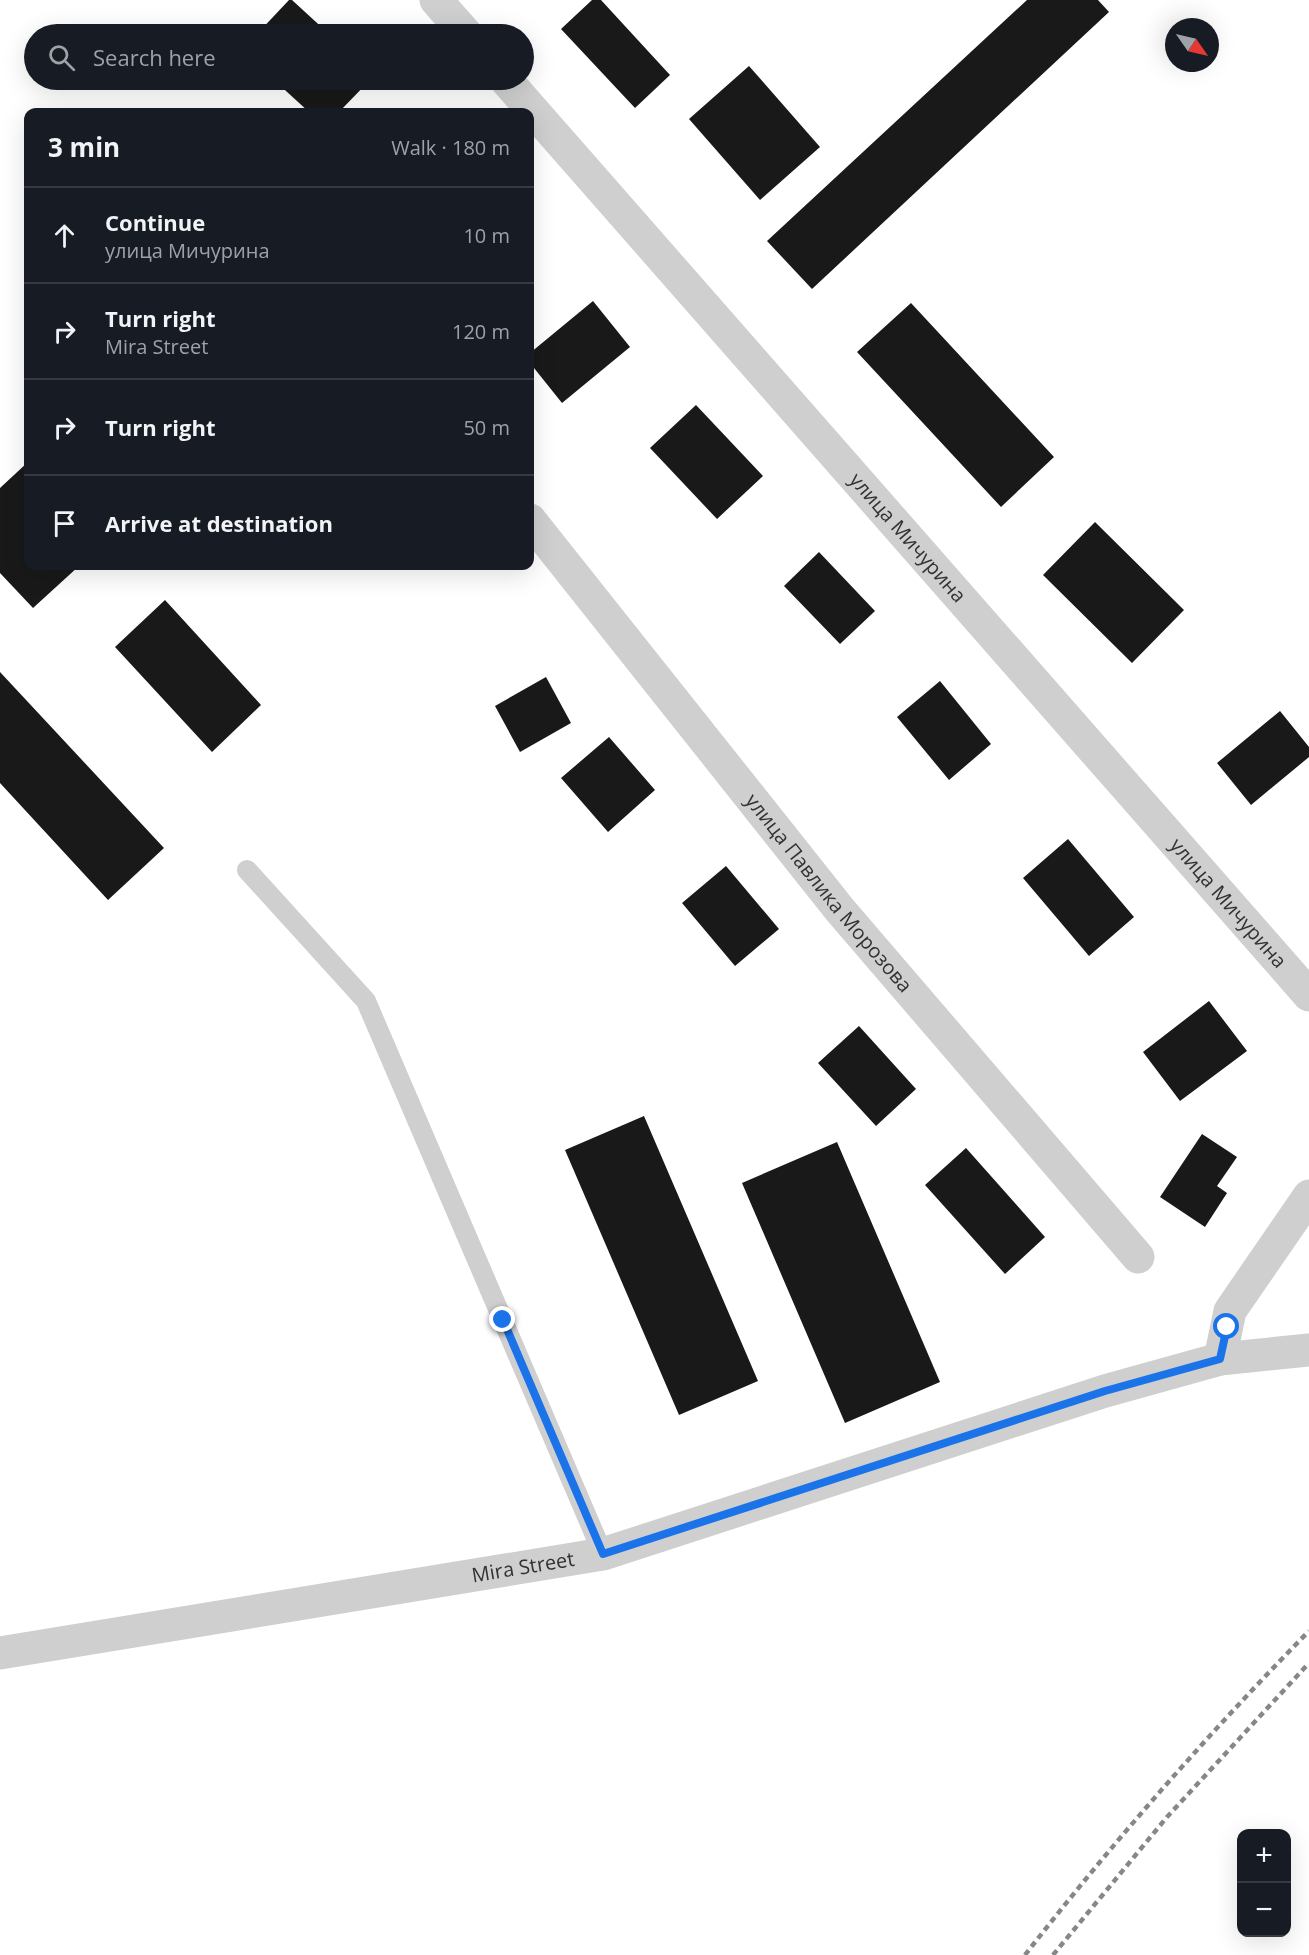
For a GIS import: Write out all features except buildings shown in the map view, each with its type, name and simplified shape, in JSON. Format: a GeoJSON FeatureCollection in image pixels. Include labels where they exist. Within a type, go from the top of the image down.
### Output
{"type":"FeatureCollection","features":[{"type":"Feature","properties":{"kind":"street"},"geometry":{"type":"LineString","coordinates":[[436,0],[457,24]]}},
{"type":"Feature","properties":{"kind":"street","name":"улица Мичурина"},"geometry":{"type":"LineString","coordinates":[[515,90],[531,108]]}},
{"type":"Feature","properties":{"kind":"street","name":"улица Мичурина"},"geometry":{"type":"LineString","coordinates":[[534,112],[1309,995]]}},
{"type":"Feature","properties":{"kind":"street","name":"улица Павлика Морозова"},"geometry":{"type":"LineString","coordinates":[[534,525],[840,910],[1138,1257]]}},
{"type":"Feature","properties":{"kind":"street"},"geometry":{"type":"LineString","coordinates":[[1220,1359],[1230,1311],[1309,1196]]}},
{"type":"Feature","properties":{"kind":"street","name":"Mira Street"},"geometry":{"type":"LineString","coordinates":[[0,1653],[603,1554],[1072,1401],[1220,1359],[1309,1350]]}},
{"type":"Feature","properties":{"kind":"lane"},"geometry":{"type":"LineString","coordinates":[[247,870],[366,1001],[603,1554]]}},
{"type":"Feature","properties":{"kind":"railway"},"geometry":{"type":"LineString","coordinates":[[1025,1955],[1162,1789],[1309,1631]]}},
{"type":"Feature","properties":{"kind":"railway"},"geometry":{"type":"LineString","coordinates":[[1053,1955],[1167,1817],[1309,1663]]}},
{"type":"Feature","properties":{"kind":"route"},"geometry":{"type":"LineString","coordinates":[[503,1320],[603,1554],[1105,1391],[1220,1359],[1227,1327]]}}]}
